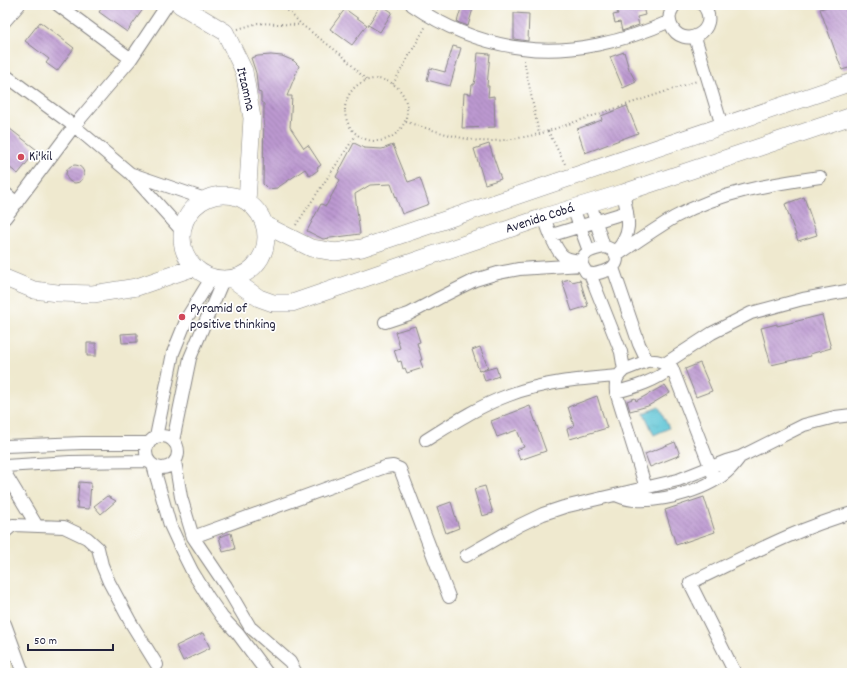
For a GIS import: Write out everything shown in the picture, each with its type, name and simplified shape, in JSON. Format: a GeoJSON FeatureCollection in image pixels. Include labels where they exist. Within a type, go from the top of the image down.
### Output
{"type":"FeatureCollection","features":[{"type":"Feature","properties":{"kind":"street"},"geometry":{"type":"LineString","coordinates":[[5,21],[18,5]]}},
{"type":"Feature","properties":{"kind":"street"},"geometry":{"type":"LineString","coordinates":[[58,5],[131,58]]}},
{"type":"Feature","properties":{"kind":"street"},"geometry":{"type":"LineString","coordinates":[[5,218],[74,126],[131,58],[167,5]]}},
{"type":"Feature","properties":{"kind":"street"},"geometry":{"type":"LineString","coordinates":[[180,5],[225,32]]}},
{"type":"Feature","properties":{"kind":"street"},"geometry":{"type":"LineString","coordinates":[[412,5],[431,18],[477,38],[522,48],[556,50],[586,47],[622,38],[657,27],[670,21]]}},
{"type":"Feature","properties":{"kind":"street"},"geometry":{"type":"LineString","coordinates":[[675,5],[670,13],[670,21],[674,30],[681,36],[691,38],[696,37],[704,31],[709,21],[707,10],[703,5]]}},
{"type":"Feature","properties":{"kind":"street","name":"Itzamna"},"geometry":{"type":"LineString","coordinates":[[225,32],[244,71],[252,118],[248,202]]}},
{"type":"Feature","properties":{"kind":"street"},"geometry":{"type":"LineString","coordinates":[[696,37],[722,126]]}},
{"type":"Feature","properties":{"kind":"street"},"geometry":{"type":"LineString","coordinates":[[5,75],[74,126],[131,174],[182,231]]}},
{"type":"Feature","properties":{"kind":"street","name":"Avenida Cobá"},"geometry":{"type":"LineString","coordinates":[[265,225],[311,248],[335,252],[362,248],[852,82]]}},
{"type":"Feature","properties":{"kind":"street","name":"Avenida Cobá"},"geometry":{"type":"LineString","coordinates":[[222,278],[259,298],[273,303],[292,303],[544,217],[623,193],[852,116]]}},
{"type":"Feature","properties":{"kind":"street"},"geometry":{"type":"LineString","coordinates":[[131,174],[205,199]]}},
{"type":"Feature","properties":{"kind":"street"},"geometry":{"type":"LineString","coordinates":[[385,322],[409,314],[475,280],[519,268],[584,259],[612,252],[677,216],[708,202],[737,192],[782,183],[820,178]]}},
{"type":"Feature","properties":{"kind":"street"},"geometry":{"type":"LineString","coordinates":[[5,193],[17,203]]}},
{"type":"Feature","properties":{"kind":"street"},"geometry":{"type":"LineString","coordinates":[[612,252],[623,243],[627,237],[627,212],[623,193]]}},
{"type":"Feature","properties":{"kind":"street"},"geometry":{"type":"LineString","coordinates":[[219,195],[234,196],[248,202],[258,212],[265,225],[267,239],[263,254],[255,266],[245,274],[222,278],[206,275],[194,267],[186,257],[182,244],[182,231],[186,218],[194,207],[205,199],[219,195]]}},
{"type":"Feature","properties":{"kind":"street"},"geometry":{"type":"LineString","coordinates":[[590,203],[596,222],[612,252],[615,264],[613,268],[639,344],[647,361]]}},
{"type":"Feature","properties":{"kind":"street"},"geometry":{"type":"LineString","coordinates":[[573,208],[580,227],[584,259],[583,269],[590,274],[621,352],[620,373],[615,383],[616,392],[647,494]]}},
{"type":"Feature","properties":{"kind":"street"},"geometry":{"type":"LineString","coordinates":[[552,236],[627,212]]}},
{"type":"Feature","properties":{"kind":"street"},"geometry":{"type":"LineString","coordinates":[[544,217],[557,248],[563,256],[571,260],[584,259]]}},
{"type":"Feature","properties":{"kind":"street"},"geometry":{"type":"LineString","coordinates":[[5,278],[34,290],[57,293],[93,294],[137,287],[194,267]]}},
{"type":"Feature","properties":{"kind":"street"},"geometry":{"type":"LineString","coordinates":[[590,274],[613,268]]}},
{"type":"Feature","properties":{"kind":"street"},"geometry":{"type":"LineString","coordinates":[[222,278],[188,316],[173,353],[152,440],[146,452],[151,463],[170,525],[192,571],[222,617],[238,634],[268,673]]}},
{"type":"Feature","properties":{"kind":"street"},"geometry":{"type":"LineString","coordinates":[[222,278],[190,358],[173,440],[177,451],[175,460],[181,497],[193,537],[226,586],[250,627],[290,662],[296,673]]}},
{"type":"Feature","properties":{"kind":"street"},"geometry":{"type":"LineString","coordinates":[[616,392],[648,383],[663,375],[669,366],[712,333],[751,313],[804,299],[852,290]]}},
{"type":"Feature","properties":{"kind":"street"},"geometry":{"type":"LineString","coordinates":[[426,440],[468,414],[510,394],[546,384],[620,373],[647,361],[656,360],[669,366],[715,479]]}},
{"type":"Feature","properties":{"kind":"street"},"geometry":{"type":"LineString","coordinates":[[466,556],[520,525],[543,514],[564,507],[614,496],[647,494],[678,480],[740,457],[804,425],[835,417],[852,415]]}},
{"type":"Feature","properties":{"kind":"street"},"geometry":{"type":"LineString","coordinates":[[5,446],[152,440],[166,437],[173,440]]}},
{"type":"Feature","properties":{"kind":"street"},"geometry":{"type":"LineString","coordinates":[[69,444],[70,462]]}},
{"type":"Feature","properties":{"kind":"street"},"geometry":{"type":"LineString","coordinates":[[647,494],[662,499],[698,488],[730,469],[740,457]]}},
{"type":"Feature","properties":{"kind":"street"},"geometry":{"type":"LineString","coordinates":[[5,466],[70,462],[151,463],[157,467],[167,467],[175,460]]}},
{"type":"Feature","properties":{"kind":"street"},"geometry":{"type":"LineString","coordinates":[[193,537],[385,467],[394,466],[400,469],[449,597]]}},
{"type":"Feature","properties":{"kind":"street"},"geometry":{"type":"LineString","coordinates":[[5,473],[38,526]]}},
{"type":"Feature","properties":{"kind":"street"},"geometry":{"type":"LineString","coordinates":[[735,673],[690,584],[797,532],[827,520],[852,513]]}},
{"type":"Feature","properties":{"kind":"street"},"geometry":{"type":"LineString","coordinates":[[5,532],[13,525],[64,527],[87,538],[98,548],[102,565],[109,582],[131,623],[157,665]]}},
{"type":"Feature","properties":{"kind":"street"},"geometry":{"type":"LineString","coordinates":[[5,624],[23,673]]}},
{"type":"Feature","properties":{"kind":"path"},"geometry":{"type":"LineString","coordinates":[[282,5],[302,25],[343,56],[367,81]]}},
{"type":"Feature","properties":{"kind":"path"},"geometry":{"type":"LineString","coordinates":[[393,84],[431,18]]}},
{"type":"Feature","properties":{"kind":"path"},"geometry":{"type":"LineString","coordinates":[[225,32],[258,23],[302,25]]}},
{"type":"Feature","properties":{"kind":"path"},"geometry":{"type":"LineString","coordinates":[[522,48],[539,134]]}},
{"type":"Feature","properties":{"kind":"path"},"geometry":{"type":"LineString","coordinates":[[406,122],[441,133],[481,141],[512,139],[539,134],[708,77]]}},
{"type":"Feature","properties":{"kind":"path"},"geometry":{"type":"LineString","coordinates":[[380,80],[393,84],[403,94],[407,108],[406,122],[397,134],[384,141],[369,141],[356,135],[347,121],[345,104],[353,90],[367,81],[380,80]]}},
{"type":"Feature","properties":{"kind":"path"},"geometry":{"type":"LineString","coordinates":[[288,237],[356,135]]}},
{"type":"Feature","properties":{"kind":"water"},"geometry":{"type":"Polygon","coordinates":[[[659,407],[669,428],[654,435],[644,413],[659,407]]]}},
{"type":"Feature","properties":{"kind":"building"},"geometry":{"type":"Polygon","coordinates":[[[104,5],[146,5],[127,32],[99,12],[104,5]]]}},
{"type":"Feature","properties":{"kind":"building"},"geometry":{"type":"Polygon","coordinates":[[[381,5],[392,12],[380,32],[368,25],[381,5]]]}},
{"type":"Feature","properties":{"kind":"building"},"geometry":{"type":"Polygon","coordinates":[[[462,5],[474,5],[468,26],[457,22],[462,5]]]}},
{"type":"Feature","properties":{"kind":"building"},"geometry":{"type":"Polygon","coordinates":[[[627,5],[629,11],[643,7],[645,15],[637,17],[639,25],[622,31],[620,22],[615,23],[613,15],[618,14],[615,7],[627,5]]]}},
{"type":"Feature","properties":{"kind":"building"},"geometry":{"type":"Polygon","coordinates":[[[832,5],[852,5],[852,67],[842,70],[820,9],[832,5]]]}},
{"type":"Feature","properties":{"kind":"building"},"geometry":{"type":"Polygon","coordinates":[[[345,9],[367,25],[352,45],[330,29],[345,9]]]}},
{"type":"Feature","properties":{"kind":"building"},"geometry":{"type":"Polygon","coordinates":[[[514,13],[529,14],[528,41],[514,39],[514,13]]]}},
{"type":"Feature","properties":{"kind":"building"},"geometry":{"type":"Polygon","coordinates":[[[40,22],[74,48],[57,71],[46,63],[49,59],[25,41],[40,22]]]}},
{"type":"Feature","properties":{"kind":"building"},"geometry":{"type":"Polygon","coordinates":[[[453,46],[461,48],[450,86],[427,80],[430,68],[445,72],[453,46]]]}},
{"type":"Feature","properties":{"kind":"building"},"geometry":{"type":"Polygon","coordinates":[[[624,52],[629,69],[636,82],[623,88],[610,57],[624,52]]]}},
{"type":"Feature","properties":{"kind":"building"},"geometry":{"type":"Polygon","coordinates":[[[478,53],[490,54],[487,86],[489,86],[488,97],[494,96],[495,127],[462,128],[464,93],[471,94],[472,85],[474,84],[476,74],[478,53]]]}},
{"type":"Feature","properties":{"kind":"building"},"geometry":{"type":"Polygon","coordinates":[[[271,55],[282,56],[294,61],[299,66],[287,96],[292,96],[290,127],[304,148],[308,145],[321,165],[317,168],[318,170],[310,176],[305,169],[277,188],[268,189],[263,184],[264,104],[261,102],[261,93],[258,92],[256,73],[251,58],[271,55]]]}},
{"type":"Feature","properties":{"kind":"building"},"geometry":{"type":"Polygon","coordinates":[[[627,106],[638,133],[585,153],[577,129],[602,120],[601,116],[627,106]]]}},
{"type":"Feature","properties":{"kind":"building","name":"Ki'kil"},"geometry":{"type":"Polygon","coordinates":[[[5,125],[37,150],[18,174],[5,164],[5,125]]]}},
{"type":"Feature","properties":{"kind":"building"},"geometry":{"type":"Polygon","coordinates":[[[354,143],[364,148],[382,149],[393,145],[408,182],[420,178],[429,204],[402,214],[391,184],[370,185],[355,194],[360,234],[323,239],[307,231],[321,204],[326,206],[340,180],[336,177],[354,143]]]}},
{"type":"Feature","properties":{"kind":"building"},"geometry":{"type":"Polygon","coordinates":[[[489,144],[501,179],[485,184],[474,149],[489,144]]]}},
{"type":"Feature","properties":{"kind":"building"},"geometry":{"type":"Polygon","coordinates":[[[71,165],[79,165],[84,170],[82,181],[79,183],[71,183],[66,178],[66,170],[71,165]]]}},
{"type":"Feature","properties":{"kind":"building"},"geometry":{"type":"Polygon","coordinates":[[[804,197],[817,235],[798,241],[785,204],[804,197]]]}},
{"type":"Feature","properties":{"kind":"building"},"geometry":{"type":"Polygon","coordinates":[[[570,279],[572,282],[580,280],[588,306],[572,311],[562,281],[570,279]]]}},
{"type":"Feature","properties":{"kind":"building"},"geometry":{"type":"Polygon","coordinates":[[[822,315],[831,348],[810,354],[811,356],[771,365],[761,328],[777,324],[777,326],[822,315]]]}},
{"type":"Feature","properties":{"kind":"building"},"geometry":{"type":"Polygon","coordinates":[[[415,326],[420,342],[417,343],[423,368],[407,373],[405,368],[403,369],[401,361],[398,362],[394,350],[400,348],[395,332],[415,326]]]}},
{"type":"Feature","properties":{"kind":"building"},"geometry":{"type":"Polygon","coordinates":[[[137,333],[137,342],[122,343],[121,334],[137,333]]]}},
{"type":"Feature","properties":{"kind":"building"},"geometry":{"type":"Polygon","coordinates":[[[87,343],[96,343],[96,356],[87,356],[87,343]]]}},
{"type":"Feature","properties":{"kind":"building"},"geometry":{"type":"Polygon","coordinates":[[[480,347],[488,368],[479,371],[472,350],[480,347]]]}},
{"type":"Feature","properties":{"kind":"building"},"geometry":{"type":"Polygon","coordinates":[[[700,363],[712,391],[696,397],[685,369],[700,363]]]}},
{"type":"Feature","properties":{"kind":"building"},"geometry":{"type":"Polygon","coordinates":[[[496,367],[499,376],[485,381],[482,371],[496,367]]]}},
{"type":"Feature","properties":{"kind":"building"},"geometry":{"type":"Polygon","coordinates":[[[665,385],[670,393],[648,406],[630,411],[627,401],[635,398],[636,401],[665,385]]]}},
{"type":"Feature","properties":{"kind":"building"},"geometry":{"type":"Polygon","coordinates":[[[597,396],[607,428],[570,439],[567,429],[574,426],[568,407],[597,396]]]}},
{"type":"Feature","properties":{"kind":"building"},"geometry":{"type":"Polygon","coordinates":[[[530,406],[546,451],[520,460],[516,450],[524,447],[517,430],[497,437],[491,421],[530,406]]]}},
{"type":"Feature","properties":{"kind":"building"},"geometry":{"type":"Polygon","coordinates":[[[675,442],[680,455],[650,467],[645,454],[675,442]]]}},
{"type":"Feature","properties":{"kind":"building"},"geometry":{"type":"Polygon","coordinates":[[[79,482],[91,483],[89,509],[77,508],[79,482]]]}},
{"type":"Feature","properties":{"kind":"building"},"geometry":{"type":"Polygon","coordinates":[[[485,486],[493,513],[482,516],[474,489],[485,486]]]}},
{"type":"Feature","properties":{"kind":"building"},"geometry":{"type":"Polygon","coordinates":[[[107,496],[116,501],[101,514],[94,506],[107,496]]]}},
{"type":"Feature","properties":{"kind":"building"},"geometry":{"type":"Polygon","coordinates":[[[704,497],[715,532],[676,545],[665,510],[704,497]]]}},
{"type":"Feature","properties":{"kind":"building"},"geometry":{"type":"Polygon","coordinates":[[[451,502],[459,528],[446,533],[437,507],[451,502]]]}},
{"type":"Feature","properties":{"kind":"building"},"geometry":{"type":"Polygon","coordinates":[[[231,533],[235,549],[223,552],[219,537],[231,533]]]}},
{"type":"Feature","properties":{"kind":"building"},"geometry":{"type":"Polygon","coordinates":[[[203,633],[210,648],[183,661],[176,646],[203,633]]]}},
{"type":"Feature","properties":{"kind":"place","name":"Ki'kil"},"geometry":{"type":"Point","coordinates":[21,157]}},
{"type":"Feature","properties":{"kind":"place","name":"Pyramid of positive thinking"},"geometry":{"type":"Point","coordinates":[182,317]}}]}
